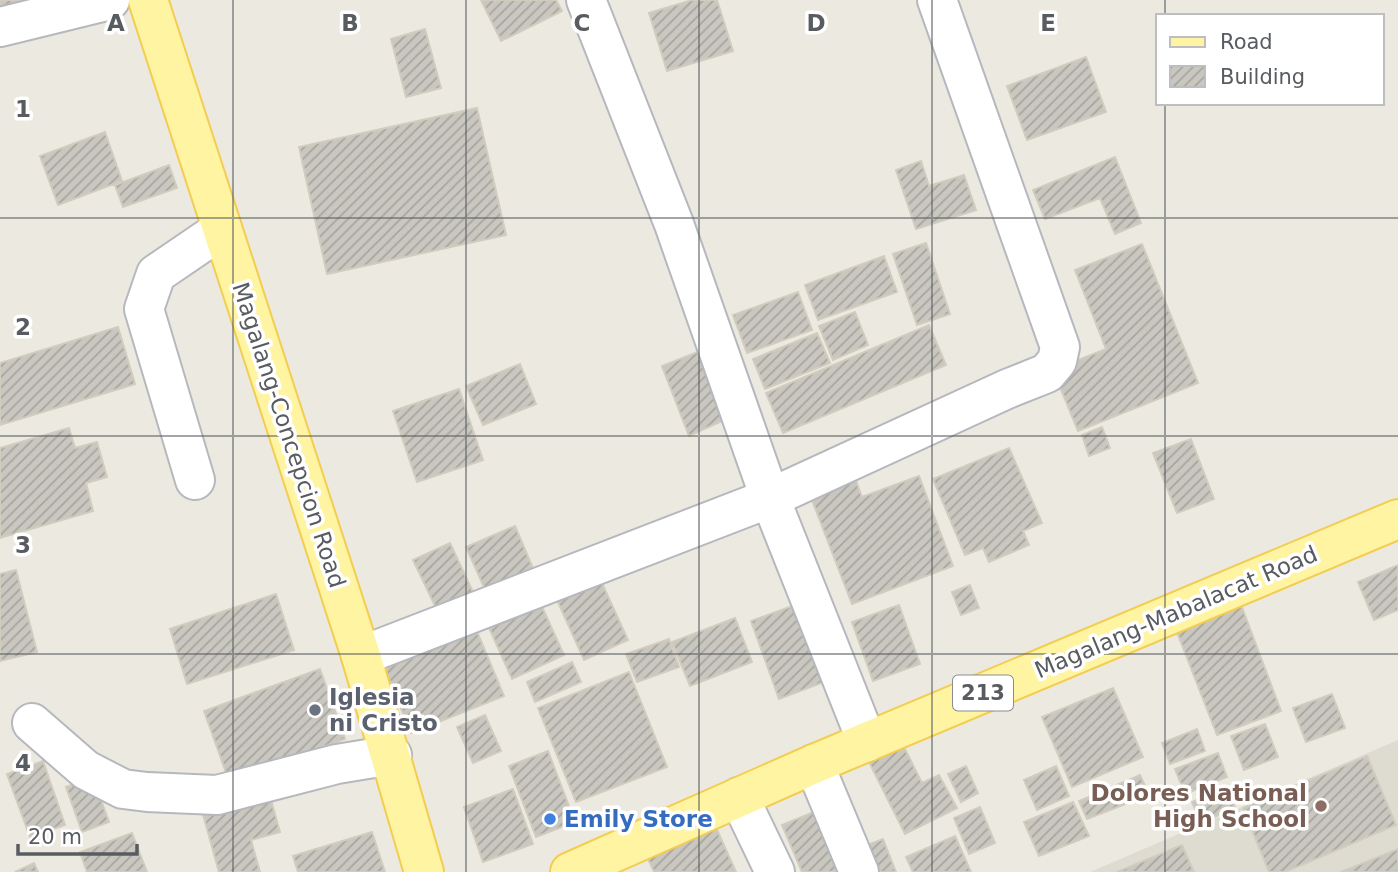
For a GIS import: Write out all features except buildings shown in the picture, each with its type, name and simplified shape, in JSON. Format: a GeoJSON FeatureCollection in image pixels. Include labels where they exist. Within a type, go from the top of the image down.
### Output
{"type":"FeatureCollection","features":[{"type":"Feature","properties":{"kind":"main road","name":"Magalang-Concepcion Road"},"geometry":{"type":"LineString","coordinates":[[148,0],[361,656],[424,872]]}},
{"type":"Feature","properties":{"kind":"main road","name":"Magalang-Mabalacat Road"},"geometry":{"type":"LineString","coordinates":[[570,872],[814,764],[1398,519]]}},
{"type":"Feature","properties":{"kind":"street"},"geometry":{"type":"LineString","coordinates":[[0,27],[110,0]]}},
{"type":"Feature","properties":{"kind":"street"},"geometry":{"type":"LineString","coordinates":[[586,0],[674,223],[770,498],[867,742]]}},
{"type":"Feature","properties":{"kind":"street"},"geometry":{"type":"LineString","coordinates":[[361,656],[770,498],[1007,388],[1047,373],[1057,361],[1060,347],[937,0]]}},
{"type":"Feature","properties":{"kind":"street"},"geometry":{"type":"LineString","coordinates":[[195,480],[144,309],[156,274],[222,229]]}},
{"type":"Feature","properties":{"kind":"street"},"geometry":{"type":"LineString","coordinates":[[32,723],[86,770],[123,789],[147,792],[217,795],[337,764],[392,755]]}},
{"type":"Feature","properties":{"kind":"street"},"geometry":{"type":"LineString","coordinates":[[814,764],[859,872]]}},
{"type":"Feature","properties":{"kind":"street"},"geometry":{"type":"LineString","coordinates":[[739,797],[775,872]]}},
{"type":"Feature","properties":{"kind":"shaded area","name":"Dolores National High School"},"geometry":{"type":"Polygon","coordinates":[[[1398,740],[1398,872],[1090,872],[1398,740]]]}},
{"type":"Feature","properties":{"kind":"place","name":"Iglesia ni Cristo"},"geometry":{"type":"Point","coordinates":[315,710]}},
{"type":"Feature","properties":{"kind":"place","name":"Dolores National High School"},"geometry":{"type":"Point","coordinates":[1321,806]}},
{"type":"Feature","properties":{"kind":"place","name":"Emily Store"},"geometry":{"type":"Point","coordinates":[550,819]}}]}
